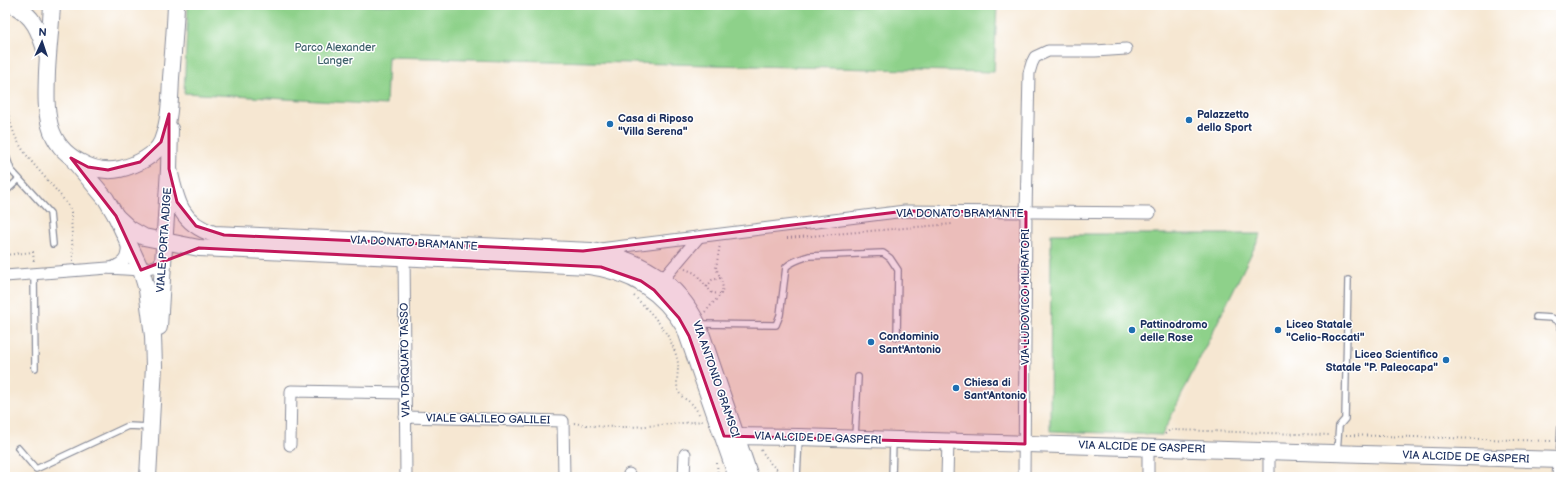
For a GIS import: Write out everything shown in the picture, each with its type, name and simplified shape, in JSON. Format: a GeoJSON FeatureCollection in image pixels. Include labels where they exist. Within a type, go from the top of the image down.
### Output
{"type":"FeatureCollection","features":[{"type":"Feature","properties":{"kind":"street"},"geometry":{"type":"LineString","coordinates":[[13,5],[25,12],[37,26],[48,59]]}},
{"type":"Feature","properties":{"kind":"street","name":"VIALE PORTA ADIGE"},"geometry":{"type":"LineString","coordinates":[[52,5],[46,105],[48,120],[56,140],[62,150],[71,158],[106,200],[116,216],[141,270],[147,290],[151,319],[154,366]]}},
{"type":"Feature","properties":{"kind":"street","name":"VIALE PORTA ADIGE"},"geometry":{"type":"LineString","coordinates":[[148,477],[154,366],[159,326],[165,241],[170,144],[169,114],[176,5]]}},
{"type":"Feature","properties":{"kind":"street","name":"VIA LUDOVICO MURATORI"},"geometry":{"type":"LineString","coordinates":[[1024,477],[1026,212],[1029,73],[1032,63],[1036,57],[1048,51],[1095,51],[1126,49]]}},
{"type":"Feature","properties":{"kind":"street","name":"VIALE PORTA ADIGE"},"geometry":{"type":"LineString","coordinates":[[71,158],[88,167],[108,170],[117,170],[140,162],[155,150],[162,142],[169,114]]}},
{"type":"Feature","properties":{"kind":"street","name":"VIA DONATO BRAMANTE"},"geometry":{"type":"LineString","coordinates":[[169,169],[177,202],[182,212],[196,226],[203,230],[224,235],[589,266]]}},
{"type":"Feature","properties":{"kind":"street","name":"VIA DONATO BRAMANTE"},"geometry":{"type":"LineString","coordinates":[[116,216],[137,234],[199,248],[583,251],[698,238],[905,211],[1150,213]]}},
{"type":"Feature","properties":{"kind":"street"},"geometry":{"type":"LineString","coordinates":[[659,285],[683,265],[698,238]]}},
{"type":"Feature","properties":{"kind":"street"},"geometry":{"type":"LineString","coordinates":[[108,268],[118,266],[125,260],[128,253],[127,241]]}},
{"type":"Feature","properties":{"kind":"street"},"geometry":{"type":"LineString","coordinates":[[5,276],[34,270],[108,268],[141,270],[169,262],[185,253],[199,248]]}},
{"type":"Feature","properties":{"kind":"street","name":"VIA TORQUATO TASSO"},"geometry":{"type":"LineString","coordinates":[[404,250],[406,477]]}},
{"type":"Feature","properties":{"kind":"street","name":"VIA ANTONIO GRAMSCI"},"geometry":{"type":"LineString","coordinates":[[583,251],[604,254],[630,261],[649,270],[685,328],[709,423],[730,436],[750,477]]}},
{"type":"Feature","properties":{"kind":"street","name":"VIA ANTONIO GRAMSCI"},"geometry":{"type":"LineString","coordinates":[[589,266],[614,270],[641,281],[659,285],[688,308],[704,317],[730,436],[737,477]]}},
{"type":"Feature","properties":{"kind":"street"},"geometry":{"type":"LineString","coordinates":[[290,445],[291,391],[405,393]]}},
{"type":"Feature","properties":{"kind":"street","name":"VIALE GALILEO GALILEI"},"geometry":{"type":"LineString","coordinates":[[405,417],[563,421],[564,477]]}},
{"type":"Feature","properties":{"kind":"street","name":"VIA ALCIDE DE GASPERI"},"geometry":{"type":"LineString","coordinates":[[730,436],[948,441],[1560,460]]}},
{"type":"Feature","properties":{"kind":"street"},"geometry":{"type":"LineString","coordinates":[[947,477],[948,441]]}},
{"type":"Feature","properties":{"kind":"street"},"geometry":{"type":"LineString","coordinates":[[1148,448],[1148,477]]}},
{"type":"Feature","properties":{"kind":"street"},"geometry":{"type":"LineString","coordinates":[[1269,451],[1269,477]]}},
{"type":"Feature","properties":{"kind":"street"},"geometry":{"type":"LineString","coordinates":[[684,477],[685,454]]}},
{"type":"Feature","properties":{"kind":"street"},"geometry":{"type":"LineString","coordinates":[[1558,477],[1560,460]]}},
{"type":"Feature","properties":{"kind":"lane"},"geometry":{"type":"LineString","coordinates":[[5,153],[11,170],[50,213],[52,244]]}},
{"type":"Feature","properties":{"kind":"lane"},"geometry":{"type":"LineString","coordinates":[[5,192],[19,179]]}},
{"type":"Feature","properties":{"kind":"lane"},"geometry":{"type":"LineString","coordinates":[[704,317],[776,325],[780,315],[786,268],[790,263],[797,259],[809,256],[883,253],[890,258],[898,270],[897,337]]}},
{"type":"Feature","properties":{"kind":"lane"},"geometry":{"type":"LineString","coordinates":[[34,270],[34,368]]}},
{"type":"Feature","properties":{"kind":"lane"},"geometry":{"type":"LineString","coordinates":[[1337,453],[1339,426],[1345,419],[1348,280]]}},
{"type":"Feature","properties":{"kind":"lane"},"geometry":{"type":"LineString","coordinates":[[1536,317],[1552,318],[1559,322],[1561,328]]}},
{"type":"Feature","properties":{"kind":"lane"},"geometry":{"type":"LineString","coordinates":[[855,439],[858,377]]}},
{"type":"Feature","properties":{"kind":"lane"},"geometry":{"type":"LineString","coordinates":[[18,448],[36,469],[128,426],[151,427]]}},
{"type":"Feature","properties":{"kind":"lane"},"geometry":{"type":"LineString","coordinates":[[1560,460],[1561,426]]}},
{"type":"Feature","properties":{"kind":"lane"},"geometry":{"type":"LineString","coordinates":[[797,477],[799,437]]}},
{"type":"Feature","properties":{"kind":"lane"},"geometry":{"type":"LineString","coordinates":[[892,477],[893,440]]}},
{"type":"Feature","properties":{"kind":"path"},"geometry":{"type":"LineString","coordinates":[[5,96],[11,125],[16,138],[30,159],[69,207],[71,212],[73,264]]}},
{"type":"Feature","properties":{"kind":"path"},"geometry":{"type":"LineString","coordinates":[[5,126],[11,125]]}},
{"type":"Feature","properties":{"kind":"path"},"geometry":{"type":"LineString","coordinates":[[787,238],[956,223]]}},
{"type":"Feature","properties":{"kind":"path"},"geometry":{"type":"LineString","coordinates":[[716,243],[726,243]]}},
{"type":"Feature","properties":{"kind":"path"},"geometry":{"type":"LineString","coordinates":[[704,317],[721,294],[723,284],[716,268],[720,243]]}},
{"type":"Feature","properties":{"kind":"path"},"geometry":{"type":"LineString","coordinates":[[5,255],[33,252],[34,270]]}},
{"type":"Feature","properties":{"kind":"path"},"geometry":{"type":"LineString","coordinates":[[683,265],[695,273],[712,292],[721,294]]}},
{"type":"Feature","properties":{"kind":"path"},"geometry":{"type":"LineString","coordinates":[[707,287],[712,280],[720,278]]}},
{"type":"Feature","properties":{"kind":"path"},"geometry":{"type":"LineString","coordinates":[[631,293],[647,308],[664,330],[671,342],[678,362],[678,388],[680,394],[692,404],[709,423]]}},
{"type":"Feature","properties":{"kind":"path"},"geometry":{"type":"LineString","coordinates":[[563,421],[596,427],[709,423]]}},
{"type":"Feature","properties":{"kind":"path"},"geometry":{"type":"LineString","coordinates":[[758,436],[761,448],[766,458],[781,473],[781,477]]}},
{"type":"Feature","properties":{"kind":"path"},"geometry":{"type":"LineString","coordinates":[[717,461],[718,477]]}},
{"type":"Feature","properties":{"kind":"highlighted area"},"geometry":{"type":"Polygon","coordinates":[[[169,114],[169,169],[177,202],[196,226],[224,235],[583,251],[905,211],[1026,212],[1025,444],[724,436],[689,336],[679,318],[654,290],[641,281],[601,267],[199,248],[141,270],[116,216],[71,158],[88,167],[108,170],[140,162],[161,142],[169,114]]]}},
{"type":"Feature","properties":{"kind":"green space","name":"Parco Alexander Langer"},"geometry":{"type":"Polygon","coordinates":[[[188,5],[997,5],[994,72],[388,57],[386,105],[184,93],[188,5]]]}},
{"type":"Feature","properties":{"kind":"green space","name":"Pattinodromo delle Rose"},"geometry":{"type":"Polygon","coordinates":[[[1051,234],[1261,234],[1162,435],[1050,431],[1051,234]]]}},
{"type":"Feature","properties":{"kind":"place","name":"Palazzetto dello Sport"},"geometry":{"type":"Point","coordinates":[1189,120]}},
{"type":"Feature","properties":{"kind":"place","name":"Casa di Riposo \"Villa Serena\""},"geometry":{"type":"Point","coordinates":[610,124]}},
{"type":"Feature","properties":{"kind":"place","name":"Pattinodromo delle Rose"},"geometry":{"type":"Point","coordinates":[1132,330]}},
{"type":"Feature","properties":{"kind":"place","name":"Liceo Statale \"Celio-Roccati\""},"geometry":{"type":"Point","coordinates":[1278,330]}},
{"type":"Feature","properties":{"kind":"place","name":"Condominio Sant'Antonio"},"geometry":{"type":"Point","coordinates":[871,342]}},
{"type":"Feature","properties":{"kind":"place","name":"Liceo Scientifico Statale \"P. Paleocapa\""},"geometry":{"type":"Point","coordinates":[1446,360]}},
{"type":"Feature","properties":{"kind":"place","name":"Chiesa di Sant'Antonio"},"geometry":{"type":"Point","coordinates":[956,388]}}]}
